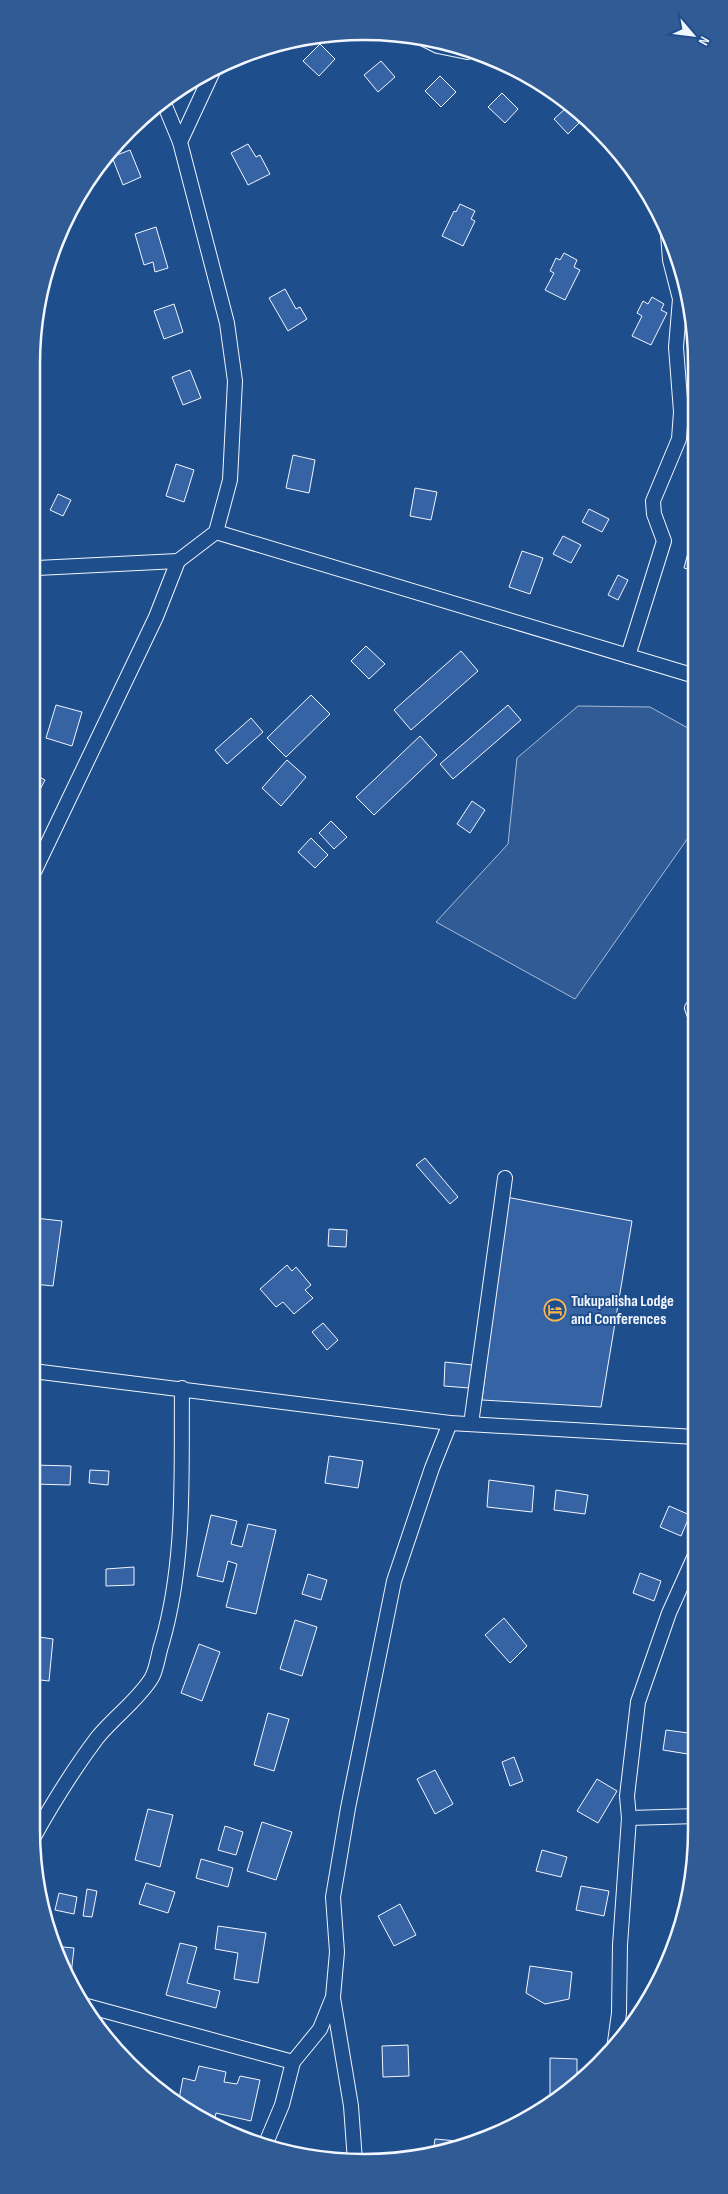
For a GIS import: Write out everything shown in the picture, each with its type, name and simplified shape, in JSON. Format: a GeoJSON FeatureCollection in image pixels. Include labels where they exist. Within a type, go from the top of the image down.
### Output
{"type":"FeatureCollection","features":[{"type":"Feature","properties":{"kind":"street"},"geometry":{"type":"LineString","coordinates":[[180,142],[209,79]]}},
{"type":"Feature","properties":{"kind":"street"},"geometry":{"type":"LineString","coordinates":[[40,860],[156,617],[178,561],[216,532],[230,480],[235,381],[227,323],[180,142],[166,108]]}},
{"type":"Feature","properties":{"kind":"street"},"geometry":{"type":"LineString","coordinates":[[628,656],[664,541],[654,514],[653,501],[679,439],[681,412],[676,347],[680,299],[670,257]]}},
{"type":"Feature","properties":{"kind":"street"},"geometry":{"type":"LineString","coordinates":[[216,532],[688,674]]}},
{"type":"Feature","properties":{"kind":"street"},"geometry":{"type":"LineString","coordinates":[[40,568],[178,561]]}},
{"type":"Feature","properties":{"kind":"street"},"geometry":{"type":"LineString","coordinates":[[471,1424],[505,1178]]}},
{"type":"Feature","properties":{"kind":"street"},"geometry":{"type":"LineString","coordinates":[[40,1372],[182,1388],[450,1423],[688,1437]]}},
{"type":"Feature","properties":{"kind":"street"},"geometry":{"type":"LineString","coordinates":[[40,1825],[56,1796],[99,1736],[152,1678],[167,1625],[177,1576],[181,1502],[182,1388]]}},
{"type":"Feature","properties":{"kind":"street"},"geometry":{"type":"LineString","coordinates":[[354,2154],[350,2099],[333,1997],[337,1952],[333,1897],[348,1808],[394,1581],[432,1468],[450,1423]]}},
{"type":"Feature","properties":{"kind":"street"},"geometry":{"type":"LineString","coordinates":[[616,2033],[619,2012],[620,1945],[629,1818],[627,1796],[638,1702],[670,1613],[688,1571]]}},
{"type":"Feature","properties":{"kind":"street"},"geometry":{"type":"LineString","coordinates":[[629,1818],[688,1816]]}},
{"type":"Feature","properties":{"kind":"street"},"geometry":{"type":"LineString","coordinates":[[268,2139],[282,2105],[293,2062],[320,2029],[333,1997]]}},
{"type":"Feature","properties":{"kind":"street"},"geometry":{"type":"LineString","coordinates":[[94,2008],[293,2062]]}},
{"type":"Feature","properties":{"kind":"shaded area"},"geometry":{"type":"Polygon","coordinates":[[[578,706],[650,707],[688,728],[688,838],[575,999],[436,922],[508,844],[517,758],[578,706]]]}},
{"type":"Feature","properties":{"kind":"building"},"geometry":{"type":"Polygon","coordinates":[[[320,44],[335,59],[319,76],[303,61],[320,44]]]}},
{"type":"Feature","properties":{"kind":"building"},"geometry":{"type":"Polygon","coordinates":[[[381,61],[395,77],[378,92],[364,75],[381,61]]]}},
{"type":"Feature","properties":{"kind":"building"},"geometry":{"type":"Polygon","coordinates":[[[440,76],[456,92],[441,107],[425,91],[440,76]]]}},
{"type":"Feature","properties":{"kind":"building"},"geometry":{"type":"Polygon","coordinates":[[[502,93],[518,109],[505,123],[488,107],[502,93]]]}},
{"type":"Feature","properties":{"kind":"building"},"geometry":{"type":"Polygon","coordinates":[[[564,110],[580,122],[568,134],[554,119],[564,110]]]}},
{"type":"Feature","properties":{"kind":"building"},"geometry":{"type":"Polygon","coordinates":[[[248,144],[256,157],[260,155],[270,174],[248,185],[231,153],[248,144]]]}},
{"type":"Feature","properties":{"kind":"building"},"geometry":{"type":"Polygon","coordinates":[[[130,150],[141,177],[123,185],[113,159],[116,156],[130,150]]]}},
{"type":"Feature","properties":{"kind":"building"},"geometry":{"type":"Polygon","coordinates":[[[460,204],[475,211],[471,219],[475,221],[463,246],[442,236],[454,211],[456,212],[460,204]]]}},
{"type":"Feature","properties":{"kind":"building"},"geometry":{"type":"Polygon","coordinates":[[[156,227],[168,268],[155,272],[153,262],[144,265],[135,234],[156,227]]]}},
{"type":"Feature","properties":{"kind":"building"},"geometry":{"type":"Polygon","coordinates":[[[564,253],[577,260],[574,267],[580,270],[565,300],[545,290],[554,273],[550,271],[556,258],[560,260],[564,253]]]}},
{"type":"Feature","properties":{"kind":"building"},"geometry":{"type":"Polygon","coordinates":[[[285,289],[296,309],[300,307],[307,319],[288,331],[269,298],[285,289]]]}},
{"type":"Feature","properties":{"kind":"building"},"geometry":{"type":"Polygon","coordinates":[[[652,297],[664,304],[661,310],[667,313],[651,345],[632,336],[642,316],[637,313],[643,301],[648,304],[652,297]]]}},
{"type":"Feature","properties":{"kind":"building"},"geometry":{"type":"Polygon","coordinates":[[[174,304],[183,332],[164,339],[154,311],[174,304]]]}},
{"type":"Feature","properties":{"kind":"building"},"geometry":{"type":"Polygon","coordinates":[[[190,370],[201,398],[183,405],[172,377],[190,370]]]}},
{"type":"Feature","properties":{"kind":"building"},"geometry":{"type":"Polygon","coordinates":[[[293,455],[315,460],[309,493],[286,488],[293,455]]]}},
{"type":"Feature","properties":{"kind":"building"},"geometry":{"type":"Polygon","coordinates":[[[176,464],[194,470],[184,502],[166,496],[176,464]]]}},
{"type":"Feature","properties":{"kind":"building"},"geometry":{"type":"Polygon","coordinates":[[[415,488],[437,492],[431,520],[410,516],[415,488]]]}},
{"type":"Feature","properties":{"kind":"building"},"geometry":{"type":"Polygon","coordinates":[[[58,494],[71,500],[63,516],[50,510],[58,494]]]}},
{"type":"Feature","properties":{"kind":"building"},"geometry":{"type":"Polygon","coordinates":[[[589,509],[609,519],[602,532],[582,522],[589,509]]]}},
{"type":"Feature","properties":{"kind":"building"},"geometry":{"type":"Polygon","coordinates":[[[563,536],[581,545],[571,563],[553,554],[563,536]]]}},
{"type":"Feature","properties":{"kind":"building"},"geometry":{"type":"Polygon","coordinates":[[[522,551],[543,558],[530,594],[509,587],[522,551]]]}},
{"type":"Feature","properties":{"kind":"building"},"geometry":{"type":"Polygon","coordinates":[[[688,553],[688,569],[684,568],[688,553]]]}},
{"type":"Feature","properties":{"kind":"building"},"geometry":{"type":"Polygon","coordinates":[[[618,575],[628,580],[618,600],[608,595],[618,575]]]}},
{"type":"Feature","properties":{"kind":"building"},"geometry":{"type":"Polygon","coordinates":[[[366,646],[385,664],[369,679],[351,661],[366,646]]]}},
{"type":"Feature","properties":{"kind":"building"},"geometry":{"type":"Polygon","coordinates":[[[461,651],[478,671],[411,730],[394,710],[461,651]]]}},
{"type":"Feature","properties":{"kind":"building"},"geometry":{"type":"Polygon","coordinates":[[[311,695],[330,714],[286,757],[267,738],[311,695]]]}},
{"type":"Feature","properties":{"kind":"building"},"geometry":{"type":"Polygon","coordinates":[[[56,705],[82,712],[72,746],[46,738],[56,705]]]}},
{"type":"Feature","properties":{"kind":"building"},"geometry":{"type":"Polygon","coordinates":[[[508,705],[521,720],[453,779],[440,764],[508,705]]]}},
{"type":"Feature","properties":{"kind":"building"},"geometry":{"type":"Polygon","coordinates":[[[251,718],[263,732],[227,764],[215,750],[251,718]]]}},
{"type":"Feature","properties":{"kind":"building"},"geometry":{"type":"Polygon","coordinates":[[[420,736],[437,755],[374,815],[356,797],[420,736]]]}},
{"type":"Feature","properties":{"kind":"building"},"geometry":{"type":"Polygon","coordinates":[[[287,760],[306,777],[281,806],[262,788],[287,760]]]}},
{"type":"Feature","properties":{"kind":"building"},"geometry":{"type":"Polygon","coordinates":[[[40,777],[45,780],[40,789],[40,777]]]}},
{"type":"Feature","properties":{"kind":"building"},"geometry":{"type":"Polygon","coordinates":[[[472,801],[485,810],[470,833],[457,824],[472,801]]]}},
{"type":"Feature","properties":{"kind":"building"},"geometry":{"type":"Polygon","coordinates":[[[331,821],[347,837],[334,849],[319,833],[331,821]]]}},
{"type":"Feature","properties":{"kind":"building"},"geometry":{"type":"Polygon","coordinates":[[[311,838],[328,855],[315,868],[298,852],[311,838]]]}},
{"type":"Feature","properties":{"kind":"building"},"geometry":{"type":"Polygon","coordinates":[[[425,1158],[458,1197],[450,1204],[416,1165],[425,1158]]]}},
{"type":"Feature","properties":{"kind":"building","name":"Tukupalisha Lodge and Conferences"},"geometry":{"type":"Polygon","coordinates":[[[506,1197],[632,1221],[601,1407],[482,1400],[506,1197]]]}},
{"type":"Feature","properties":{"kind":"building"},"geometry":{"type":"Polygon","coordinates":[[[40,1219],[62,1221],[53,1286],[40,1285],[40,1219]]]}},
{"type":"Feature","properties":{"kind":"building"},"geometry":{"type":"Polygon","coordinates":[[[329,1229],[347,1230],[346,1247],[328,1246],[329,1229]]]}},
{"type":"Feature","properties":{"kind":"building"},"geometry":{"type":"Polygon","coordinates":[[[287,1265],[292,1271],[296,1267],[311,1285],[305,1290],[313,1298],[294,1314],[283,1302],[276,1307],[260,1289],[287,1265]]]}},
{"type":"Feature","properties":{"kind":"building"},"geometry":{"type":"Polygon","coordinates":[[[323,1323],[338,1340],[327,1350],[312,1332],[323,1323]]]}},
{"type":"Feature","properties":{"kind":"building"},"geometry":{"type":"Polygon","coordinates":[[[445,1362],[472,1365],[469,1388],[444,1386],[445,1362]]]}},
{"type":"Feature","properties":{"kind":"building"},"geometry":{"type":"Polygon","coordinates":[[[329,1456],[363,1461],[358,1488],[325,1483],[329,1456]]]}},
{"type":"Feature","properties":{"kind":"building"},"geometry":{"type":"Polygon","coordinates":[[[40,1465],[71,1466],[70,1485],[40,1484],[40,1465]]]}},
{"type":"Feature","properties":{"kind":"building"},"geometry":{"type":"Polygon","coordinates":[[[90,1470],[109,1471],[108,1485],[89,1483],[90,1470]]]}},
{"type":"Feature","properties":{"kind":"building"},"geometry":{"type":"Polygon","coordinates":[[[489,1480],[534,1486],[532,1512],[487,1507],[489,1480]]]}},
{"type":"Feature","properties":{"kind":"building"},"geometry":{"type":"Polygon","coordinates":[[[556,1490],[588,1495],[585,1514],[554,1510],[556,1490]]]}},
{"type":"Feature","properties":{"kind":"building"},"geometry":{"type":"Polygon","coordinates":[[[669,1506],[688,1514],[688,1520],[681,1536],[660,1527],[669,1506]]]}},
{"type":"Feature","properties":{"kind":"building"},"geometry":{"type":"Polygon","coordinates":[[[211,1515],[237,1521],[231,1544],[242,1547],[248,1524],[276,1530],[256,1614],[226,1607],[237,1564],[228,1561],[223,1582],[197,1576],[211,1515]]]}},
{"type":"Feature","properties":{"kind":"building"},"geometry":{"type":"Polygon","coordinates":[[[134,1567],[134,1585],[106,1586],[106,1569],[134,1567]]]}},
{"type":"Feature","properties":{"kind":"building"},"geometry":{"type":"Polygon","coordinates":[[[640,1573],[661,1581],[654,1601],[633,1593],[640,1573]]]}},
{"type":"Feature","properties":{"kind":"building"},"geometry":{"type":"Polygon","coordinates":[[[308,1574],[327,1580],[321,1600],[302,1594],[308,1574]]]}},
{"type":"Feature","properties":{"kind":"building"},"geometry":{"type":"Polygon","coordinates":[[[504,1618],[527,1646],[510,1663],[485,1635],[504,1618]]]}},
{"type":"Feature","properties":{"kind":"building"},"geometry":{"type":"Polygon","coordinates":[[[295,1620],[317,1627],[302,1676],[280,1669],[295,1620]]]}},
{"type":"Feature","properties":{"kind":"building"},"geometry":{"type":"Polygon","coordinates":[[[40,1637],[53,1639],[49,1681],[40,1680],[40,1637]]]}},
{"type":"Feature","properties":{"kind":"building"},"geometry":{"type":"Polygon","coordinates":[[[199,1644],[220,1652],[202,1701],[181,1693],[199,1644]]]}},
{"type":"Feature","properties":{"kind":"building"},"geometry":{"type":"Polygon","coordinates":[[[268,1713],[289,1719],[274,1771],[254,1765],[268,1713]]]}},
{"type":"Feature","properties":{"kind":"building"},"geometry":{"type":"Polygon","coordinates":[[[666,1730],[688,1733],[688,1754],[663,1750],[666,1730]]]}},
{"type":"Feature","properties":{"kind":"building"},"geometry":{"type":"Polygon","coordinates":[[[514,1757],[523,1781],[510,1786],[502,1762],[514,1757]]]}},
{"type":"Feature","properties":{"kind":"building"},"geometry":{"type":"Polygon","coordinates":[[[435,1770],[453,1804],[435,1814],[417,1779],[435,1770]]]}},
{"type":"Feature","properties":{"kind":"building"},"geometry":{"type":"Polygon","coordinates":[[[597,1779],[617,1791],[598,1823],[577,1811],[597,1779]]]}},
{"type":"Feature","properties":{"kind":"building"},"geometry":{"type":"Polygon","coordinates":[[[148,1809],[173,1815],[160,1867],[135,1860],[148,1809]]]}},
{"type":"Feature","properties":{"kind":"building"},"geometry":{"type":"Polygon","coordinates":[[[262,1822],[292,1832],[276,1880],[247,1871],[262,1822]]]}},
{"type":"Feature","properties":{"kind":"building"},"geometry":{"type":"Polygon","coordinates":[[[225,1826],[243,1832],[236,1855],[218,1850],[225,1826]]]}},
{"type":"Feature","properties":{"kind":"building"},"geometry":{"type":"Polygon","coordinates":[[[542,1850],[567,1857],[561,1877],[536,1871],[542,1850]]]}},
{"type":"Feature","properties":{"kind":"building"},"geometry":{"type":"Polygon","coordinates":[[[201,1859],[233,1868],[228,1887],[196,1878],[201,1859]]]}},
{"type":"Feature","properties":{"kind":"building"},"geometry":{"type":"Polygon","coordinates":[[[146,1883],[175,1892],[168,1913],[139,1904],[146,1883]]]}},
{"type":"Feature","properties":{"kind":"building"},"geometry":{"type":"Polygon","coordinates":[[[581,1886],[609,1891],[604,1916],[576,1910],[581,1886]]]}},
{"type":"Feature","properties":{"kind":"building"},"geometry":{"type":"Polygon","coordinates":[[[87,1889],[97,1891],[92,1917],[83,1916],[87,1889]]]}},
{"type":"Feature","properties":{"kind":"building"},"geometry":{"type":"Polygon","coordinates":[[[59,1893],[77,1897],[74,1914],[55,1910],[59,1893]]]}},
{"type":"Feature","properties":{"kind":"building"},"geometry":{"type":"Polygon","coordinates":[[[400,1904],[416,1935],[394,1946],[378,1916],[400,1904]]]}},
{"type":"Feature","properties":{"kind":"building"},"geometry":{"type":"Polygon","coordinates":[[[218,1926],[266,1933],[258,1983],[234,1979],[238,1953],[215,1949],[218,1926]]]}},
{"type":"Feature","properties":{"kind":"building"},"geometry":{"type":"Polygon","coordinates":[[[180,1943],[197,1947],[187,1983],[220,1991],[216,2008],[166,1995],[180,1943]]]}},
{"type":"Feature","properties":{"kind":"building"},"geometry":{"type":"Polygon","coordinates":[[[62,1947],[74,1948],[72,1970],[62,1947]]]}},
{"type":"Feature","properties":{"kind":"building"},"geometry":{"type":"Polygon","coordinates":[[[530,1966],[572,1972],[569,1999],[545,2004],[526,1993],[530,1966]]]}},
{"type":"Feature","properties":{"kind":"building"},"geometry":{"type":"Polygon","coordinates":[[[408,2045],[409,2076],[383,2077],[382,2046],[408,2045]]]}},
{"type":"Feature","properties":{"kind":"building"},"geometry":{"type":"Polygon","coordinates":[[[550,2058],[577,2059],[577,2075],[550,2095],[550,2058]]]}},
{"type":"Feature","properties":{"kind":"building"},"geometry":{"type":"Polygon","coordinates":[[[199,2066],[226,2072],[224,2082],[237,2084],[240,2076],[260,2080],[251,2121],[216,2113],[215,2118],[180,2096],[183,2078],[195,2081],[199,2066]]]}},
{"type":"Feature","properties":{"kind":"building"},"geometry":{"type":"Polygon","coordinates":[[[435,2139],[455,2141],[448,2143],[434,2146],[435,2139]]]}},
{"type":"Feature","properties":{"kind":"place","name":"Tukupalisha Lodge and Conferences"},"geometry":{"type":"Point","coordinates":[555,1310]}}]}
